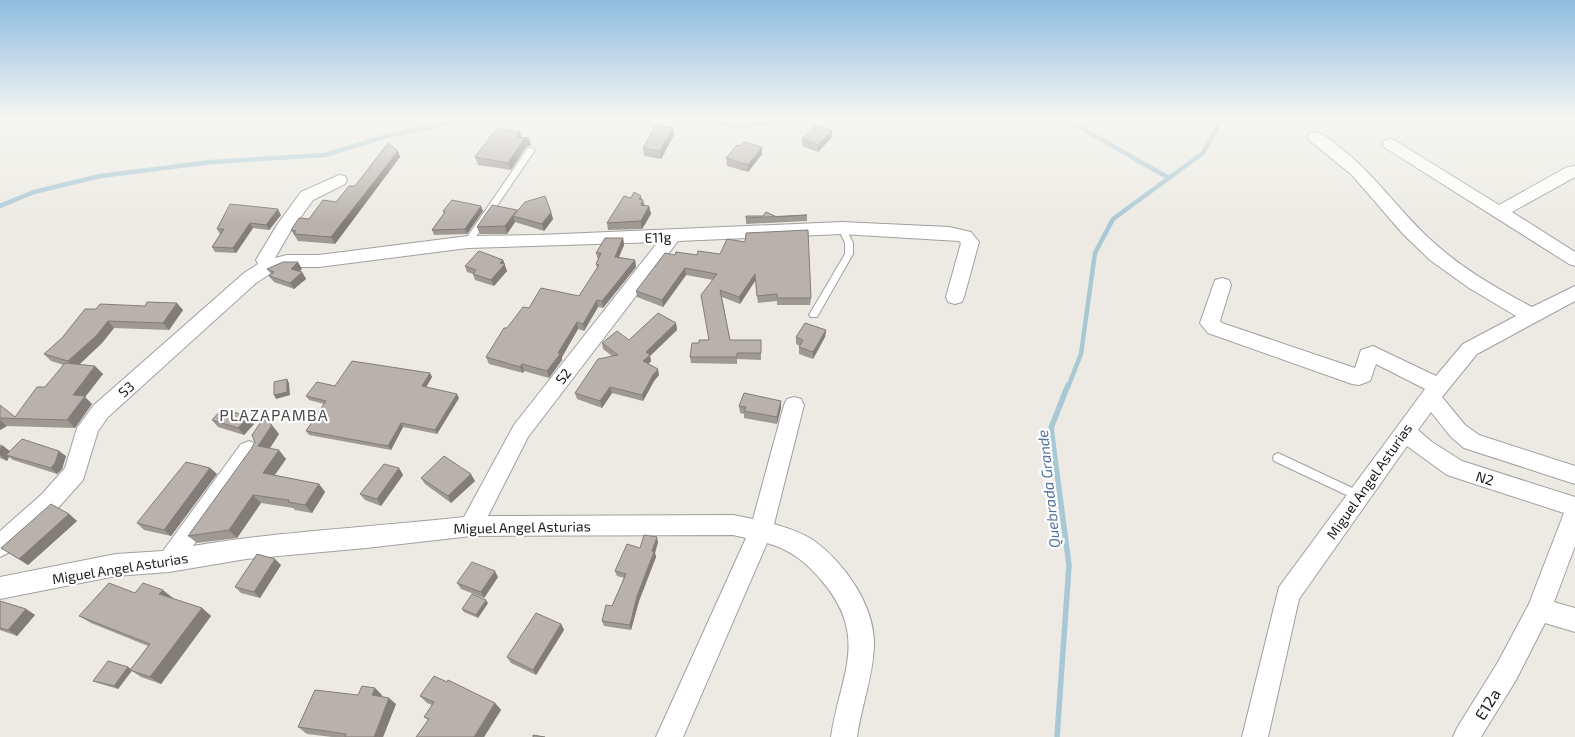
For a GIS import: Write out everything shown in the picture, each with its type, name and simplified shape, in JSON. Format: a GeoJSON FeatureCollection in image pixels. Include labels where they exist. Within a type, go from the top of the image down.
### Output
{"type":"FeatureCollection","features":[{"type":"Feature","properties":{"kind":"street"},"geometry":{"type":"LineString","coordinates":[[1339,153],[1404,224],[1449,266],[1480,288],[1532,316]]}},
{"type":"Feature","properties":{"kind":"street"},"geometry":{"type":"LineString","coordinates":[[1405,153],[1575,260]]}},
{"type":"Feature","properties":{"kind":"street"},"geometry":{"type":"LineString","coordinates":[[1499,212],[1572,171]]}},
{"type":"Feature","properties":{"kind":"street"},"geometry":{"type":"LineString","coordinates":[[278,264],[265,260],[270,248],[308,196],[339,180]]}},
{"type":"Feature","properties":{"kind":"street","name":"E11g"},"geometry":{"type":"LineString","coordinates":[[278,264],[468,242],[672,236],[842,228],[949,233],[965,236],[970,242],[955,297]]}},
{"type":"Feature","properties":{"kind":"street","name":"S2"},"geometry":{"type":"LineString","coordinates":[[471,526],[521,431],[672,236]]}},
{"type":"Feature","properties":{"kind":"street","name":"S3"},"geometry":{"type":"LineString","coordinates":[[0,546],[50,501],[75,473],[88,428],[101,411],[250,278],[278,264]]}},
{"type":"Feature","properties":{"kind":"street"},"geometry":{"type":"LineString","coordinates":[[1222,285],[1210,322],[1215,328],[1358,377],[1363,375],[1368,354],[1372,354],[1434,392]]}},
{"type":"Feature","properties":{"kind":"street","name":"Miguel Angel Asturias"},"geometry":{"type":"LineString","coordinates":[[1255,737],[1288,595],[1405,431],[1434,392],[1470,349],[1575,293]]}},
{"type":"Feature","properties":{"kind":"street","name":"N2"},"geometry":{"type":"LineString","coordinates":[[1434,392],[1458,431],[1472,442],[1575,475]]}},
{"type":"Feature","properties":{"kind":"street"},"geometry":{"type":"LineString","coordinates":[[669,737],[761,530],[794,405]]}},
{"type":"Feature","properties":{"kind":"street","name":"N2"},"geometry":{"type":"LineString","coordinates":[[1405,431],[1424,448],[1455,468],[1575,507]]}},
{"type":"Feature","properties":{"kind":"street"},"geometry":{"type":"LineString","coordinates":[[169,561],[249,450]]}},
{"type":"Feature","properties":{"kind":"street"},"geometry":{"type":"LineString","coordinates":[[1575,515],[1539,610],[1575,620]]}},
{"type":"Feature","properties":{"kind":"street","name":"Miguel Angel Asturias"},"geometry":{"type":"LineString","coordinates":[[0,588],[116,565],[169,561],[246,548],[366,538],[471,526],[733,525],[761,530],[797,543],[820,560],[843,589],[859,621],[862,649],[856,686],[844,737]]}},
{"type":"Feature","properties":{"kind":"street","name":"E12a"},"geometry":{"type":"LineString","coordinates":[[1466,737],[1507,671],[1539,610]]}},
{"type":"Feature","properties":{"kind":"lane"},"geometry":{"type":"LineString","coordinates":[[468,242],[529,153]]}},
{"type":"Feature","properties":{"kind":"lane"},"geometry":{"type":"LineString","coordinates":[[814,315],[849,254],[849,243],[842,228]]}},
{"type":"Feature","properties":{"kind":"lane"},"geometry":{"type":"LineString","coordinates":[[1278,458],[1359,496]]}},
{"type":"Feature","properties":{"kind":"building"},"geometry":{"type":"Polygon","coordinates":[[[380,153],[396,153],[331,237],[294,234],[296,231],[291,230],[299,218],[309,219],[323,200],[336,202],[349,186],[355,186],[380,153]]]}},
{"type":"Feature","properties":{"kind":"building"},"geometry":{"type":"Polygon","coordinates":[[[478,153],[514,153],[508,163],[475,157],[478,153]]]}},
{"type":"Feature","properties":{"kind":"building"},"geometry":{"type":"Polygon","coordinates":[[[730,153],[757,153],[748,165],[726,158],[730,153]]]}},
{"type":"Feature","properties":{"kind":"building"},"geometry":{"type":"Polygon","coordinates":[[[634,192],[641,196],[639,199],[643,200],[641,205],[649,206],[641,221],[607,223],[624,196],[631,198],[634,192]]]}},
{"type":"Feature","properties":{"kind":"building"},"geometry":{"type":"Polygon","coordinates":[[[545,196],[551,212],[542,224],[513,216],[525,202],[545,196]]]}},
{"type":"Feature","properties":{"kind":"building"},"geometry":{"type":"Polygon","coordinates":[[[452,200],[481,206],[465,229],[432,230],[445,212],[443,211],[452,200]]]}},
{"type":"Feature","properties":{"kind":"building"},"geometry":{"type":"Polygon","coordinates":[[[230,204],[278,209],[266,225],[250,223],[233,248],[212,247],[224,229],[217,229],[230,204]]]}},
{"type":"Feature","properties":{"kind":"building"},"geometry":{"type":"Polygon","coordinates":[[[492,205],[517,210],[505,226],[477,227],[492,205]]]}},
{"type":"Feature","properties":{"kind":"building"},"geometry":{"type":"Polygon","coordinates":[[[766,212],[776,217],[746,218],[746,216],[763,216],[766,212]]]}},
{"type":"Feature","properties":{"kind":"building"},"geometry":{"type":"Polygon","coordinates":[[[808,230],[811,298],[777,298],[777,294],[757,296],[755,274],[739,297],[720,290],[730,340],[761,340],[761,353],[737,353],[737,357],[690,357],[692,343],[699,343],[699,340],[709,340],[701,295],[717,274],[685,268],[662,300],[636,291],[665,253],[675,255],[676,252],[697,255],[698,251],[720,254],[727,239],[745,242],[746,233],[808,230]]]}},
{"type":"Feature","properties":{"kind":"building"},"geometry":{"type":"Polygon","coordinates":[[[605,238],[623,238],[615,257],[635,260],[602,301],[597,300],[583,324],[577,322],[558,353],[560,354],[547,371],[522,364],[520,367],[486,357],[504,328],[507,328],[523,307],[529,308],[541,288],[579,296],[599,265],[596,264],[601,253],[596,253],[605,238]]]}},
{"type":"Feature","properties":{"kind":"building"},"geometry":{"type":"Polygon","coordinates":[[[479,251],[503,260],[500,263],[505,264],[491,280],[473,274],[476,270],[465,266],[479,251]]]}},
{"type":"Feature","properties":{"kind":"building"},"geometry":{"type":"Polygon","coordinates":[[[283,262],[298,262],[291,269],[302,272],[290,283],[269,276],[274,272],[267,269],[283,262]]]}},
{"type":"Feature","properties":{"kind":"building"},"geometry":{"type":"Polygon","coordinates":[[[147,302],[177,303],[163,323],[108,321],[96,336],[68,361],[44,354],[62,338],[85,309],[96,309],[100,304],[145,306],[147,302]]]}},
{"type":"Feature","properties":{"kind":"building"},"geometry":{"type":"Polygon","coordinates":[[[658,313],[676,323],[646,352],[650,355],[643,361],[658,369],[642,395],[610,387],[600,401],[575,393],[598,359],[618,355],[602,343],[617,331],[629,340],[658,313]]]}},
{"type":"Feature","properties":{"kind":"building"},"geometry":{"type":"Polygon","coordinates":[[[805,323],[826,330],[813,352],[799,347],[803,340],[796,337],[805,323]]]}},
{"type":"Feature","properties":{"kind":"building"},"geometry":{"type":"Polygon","coordinates":[[[352,361],[430,373],[422,386],[457,394],[435,430],[401,423],[388,446],[306,431],[326,401],[306,396],[317,382],[335,386],[352,361]]]}},
{"type":"Feature","properties":{"kind":"building"},"geometry":{"type":"Polygon","coordinates":[[[65,363],[95,366],[73,395],[85,396],[67,420],[0,418],[0,405],[15,417],[37,387],[45,387],[65,363]]]}},
{"type":"Feature","properties":{"kind":"building"},"geometry":{"type":"Polygon","coordinates":[[[287,379],[287,392],[274,395],[274,382],[287,379]]]}},
{"type":"Feature","properties":{"kind":"building"},"geometry":{"type":"Polygon","coordinates":[[[744,393],[781,401],[777,417],[744,411],[746,407],[739,406],[744,393]]]}},
{"type":"Feature","properties":{"kind":"building"},"geometry":{"type":"Polygon","coordinates":[[[223,408],[248,417],[238,428],[212,420],[223,408]]]}},
{"type":"Feature","properties":{"kind":"building"},"geometry":{"type":"Polygon","coordinates":[[[263,419],[272,425],[258,446],[279,450],[263,473],[319,484],[305,505],[288,502],[289,500],[253,495],[229,530],[188,536],[251,449],[255,442],[252,435],[263,419]]]}},
{"type":"Feature","properties":{"kind":"building"},"geometry":{"type":"Polygon","coordinates":[[[22,439],[59,451],[51,468],[6,455],[22,439]]]}},
{"type":"Feature","properties":{"kind":"building"},"geometry":{"type":"Polygon","coordinates":[[[444,456],[471,474],[448,496],[421,478],[444,456]]]}},
{"type":"Feature","properties":{"kind":"building"},"geometry":{"type":"Polygon","coordinates":[[[186,462],[210,468],[164,530],[137,523],[186,462]]]}},
{"type":"Feature","properties":{"kind":"building"},"geometry":{"type":"Polygon","coordinates":[[[384,464],[399,468],[377,499],[360,494],[384,464]]]}},
{"type":"Feature","properties":{"kind":"building"},"geometry":{"type":"Polygon","coordinates":[[[51,504],[69,514],[19,559],[1,548],[51,504]]]}},
{"type":"Feature","properties":{"kind":"building"},"geometry":{"type":"Polygon","coordinates":[[[644,535],[657,537],[652,551],[654,552],[637,596],[630,625],[602,621],[606,605],[612,606],[626,574],[615,571],[627,544],[640,548],[644,535]]]}},
{"type":"Feature","properties":{"kind":"building"},"geometry":{"type":"Polygon","coordinates":[[[257,554],[275,559],[254,592],[235,587],[257,554]]]}},
{"type":"Feature","properties":{"kind":"building"},"geometry":{"type":"Polygon","coordinates":[[[472,562],[495,571],[481,592],[457,583],[472,562]]]}},
{"type":"Feature","properties":{"kind":"building"},"geometry":{"type":"Polygon","coordinates":[[[109,583],[135,593],[143,583],[163,590],[159,594],[202,608],[150,677],[130,670],[150,644],[79,616],[109,583]]]}},
{"type":"Feature","properties":{"kind":"building"},"geometry":{"type":"Polygon","coordinates":[[[472,594],[486,600],[476,615],[462,609],[472,594]]]}},
{"type":"Feature","properties":{"kind":"building"},"geometry":{"type":"Polygon","coordinates":[[[0,601],[26,609],[8,630],[0,628],[0,601]]]}},
{"type":"Feature","properties":{"kind":"building"},"geometry":{"type":"Polygon","coordinates":[[[536,613],[561,624],[533,670],[507,657],[536,613]]]}},
{"type":"Feature","properties":{"kind":"building"},"geometry":{"type":"Polygon","coordinates":[[[108,661],[128,667],[114,686],[93,681],[108,661]]]}},
{"type":"Feature","properties":{"kind":"building"},"geometry":{"type":"Polygon","coordinates":[[[434,676],[447,682],[448,680],[495,703],[474,737],[416,737],[429,719],[424,717],[434,702],[420,696],[434,676]]]}},
{"type":"Feature","properties":{"kind":"building"},"geometry":{"type":"Polygon","coordinates":[[[362,686],[375,688],[372,695],[389,698],[374,737],[345,737],[346,734],[298,727],[315,690],[358,695],[362,686]]]}},
{"type":"Feature","properties":{"kind":"waterway"},"geometry":{"type":"LineString","coordinates":[[0,206],[34,192],[100,176],[211,162],[330,153]]}},
{"type":"Feature","properties":{"kind":"waterway"},"geometry":{"type":"LineString","coordinates":[[1126,153],[1169,178]]}},
{"type":"Feature","properties":{"kind":"waterway","name":"Quebrada Grande"},"geometry":{"type":"LineString","coordinates":[[1169,178],[1202,153]]}},
{"type":"Feature","properties":{"kind":"waterway","name":"Quebrada Grande"},"geometry":{"type":"LineString","coordinates":[[1068,387],[1081,354],[1095,253],[1113,219],[1169,178]]}},
{"type":"Feature","properties":{"kind":"waterway","name":"Quebrada Grande"},"geometry":{"type":"LineString","coordinates":[[1057,737],[1069,565],[1051,428],[1068,385]]}},
{"type":"Feature","properties":{"kind":"district","name":"PLAZAPAMBA"},"geometry":{"type":"Point","coordinates":[274,414]}}]}
